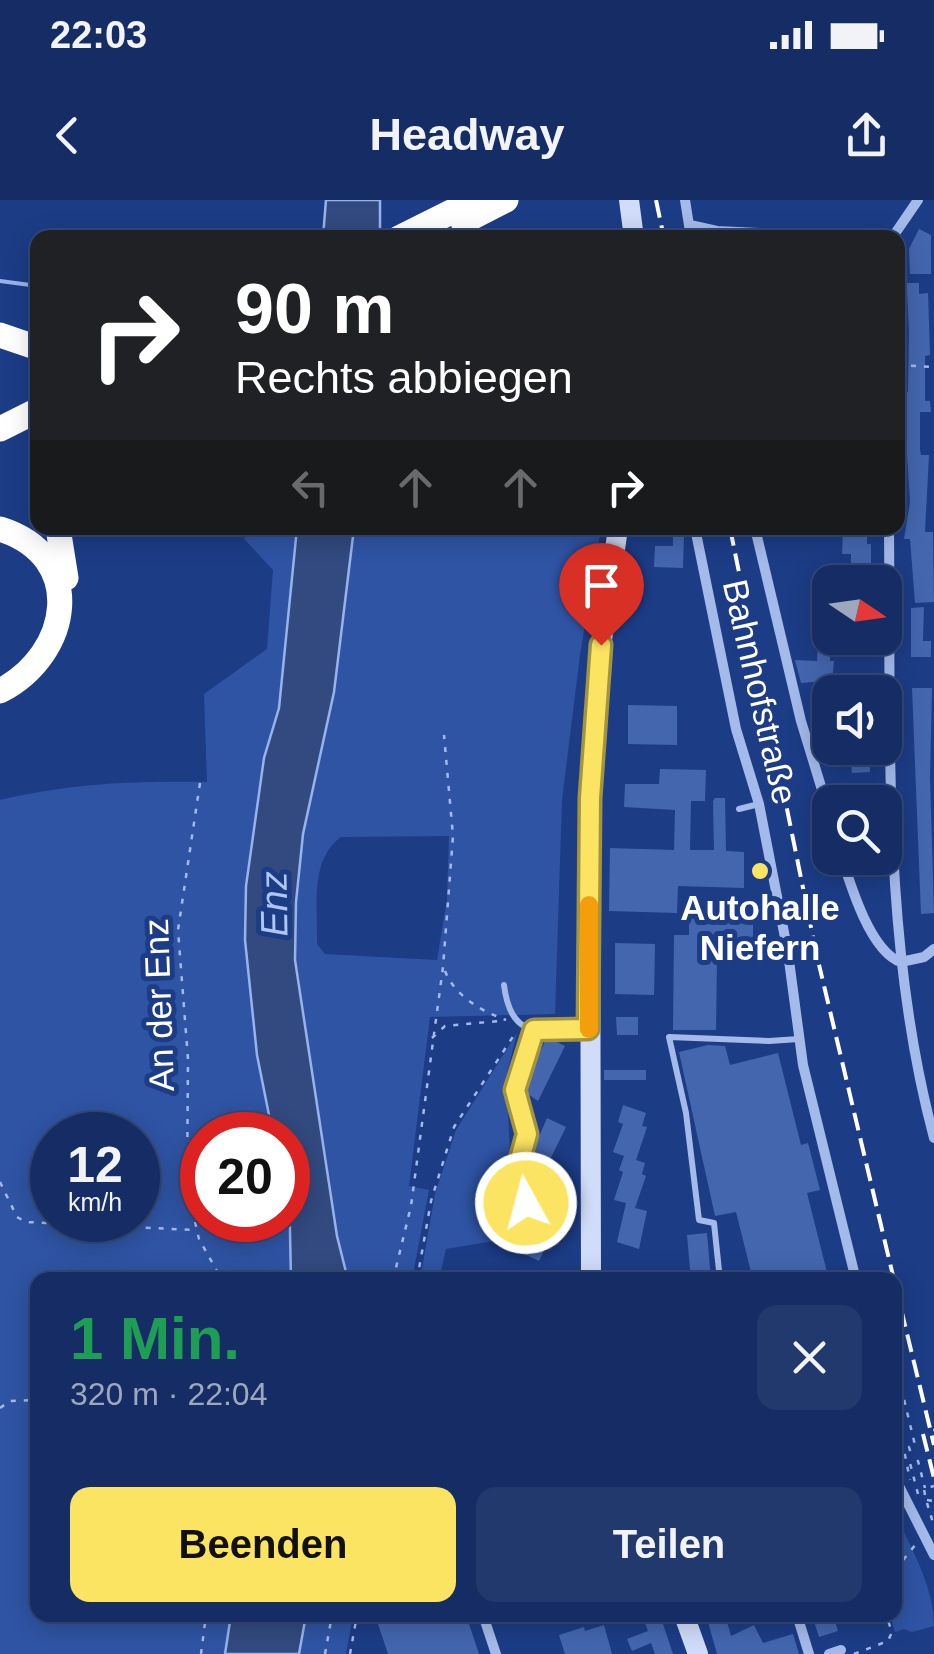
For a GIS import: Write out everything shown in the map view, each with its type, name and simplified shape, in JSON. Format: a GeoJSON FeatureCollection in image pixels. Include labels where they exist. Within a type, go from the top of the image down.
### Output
{"type":"FeatureCollection","features":[{"type":"Feature","properties":{"kind":"highway"},"geometry":{"type":"LineString","coordinates":[[413,230],[474,200]]}},
{"type":"Feature","properties":{"kind":"highway"},"geometry":{"type":"LineString","coordinates":[[448,230],[506,200]]}},
{"type":"Feature","properties":{"kind":"highway"},"geometry":{"type":"LineString","coordinates":[[0,335],[30,345]]}},
{"type":"Feature","properties":{"kind":"highway"},"geometry":{"type":"LineString","coordinates":[[0,428],[30,414]]}},
{"type":"Feature","properties":{"kind":"highway"},"geometry":{"type":"LineString","coordinates":[[0,446],[30,433]]}},
{"type":"Feature","properties":{"kind":"highway"},"geometry":{"type":"LineString","coordinates":[[0,529],[40,552],[54,576],[59,602],[55,632],[40,661],[28,674],[0,690]]}},
{"type":"Feature","properties":{"kind":"highway"},"geometry":{"type":"LineString","coordinates":[[0,703],[32,685],[58,654],[70,598],[59,535]]}},
{"type":"Feature","properties":{"kind":"street"},"geometry":{"type":"LineString","coordinates":[[629,200],[633,230]]}},
{"type":"Feature","properties":{"kind":"street"},"geometry":{"type":"LineString","coordinates":[[685,200],[691,230]]}},
{"type":"Feature","properties":{"kind":"street"},"geometry":{"type":"LineString","coordinates":[[897,230],[918,200]]}},
{"type":"Feature","properties":{"kind":"street"},"geometry":{"type":"LineString","coordinates":[[591,1272],[588,1029],[592,741],[604,616],[617,535]]}},
{"type":"Feature","properties":{"kind":"street","name":"Bahnhofstraße"},"geometry":{"type":"LineString","coordinates":[[696,535],[736,729],[759,804],[788,953],[799,1039],[854,1272]]}},
{"type":"Feature","properties":{"kind":"street"},"geometry":{"type":"LineString","coordinates":[[757,535],[801,721],[821,785]]}},
{"type":"Feature","properties":{"kind":"street"},"geometry":{"type":"LineString","coordinates":[[889,535],[893,814],[900,962],[911,1042],[934,1138]]}},
{"type":"Feature","properties":{"kind":"street"},"geometry":{"type":"LineString","coordinates":[[848,875],[880,949],[900,962],[924,957],[934,949]]}},
{"type":"Feature","properties":{"kind":"street"},"geometry":{"type":"LineString","coordinates":[[902,1492],[934,1555]]}},
{"type":"Feature","properties":{"kind":"street"},"geometry":{"type":"LineString","coordinates":[[485,1622],[496,1654]]}},
{"type":"Feature","properties":{"kind":"street"},"geometry":{"type":"LineString","coordinates":[[687,1622],[698,1654]]}},
{"type":"Feature","properties":{"kind":"street"},"geometry":{"type":"LineString","coordinates":[[800,1622],[810,1654]]}},
{"type":"Feature","properties":{"kind":"lane"},"geometry":{"type":"LineString","coordinates":[[739,809],[759,804]]}},
{"type":"Feature","properties":{"kind":"lane"},"geometry":{"type":"LineString","coordinates":[[504,985],[508,1020],[520,1027],[588,1029]]}},
{"type":"Feature","properties":{"kind":"lane"},"geometry":{"type":"LineString","coordinates":[[520,1238],[529,1213],[516,1174],[527,1134],[515,1090],[534,1030]]}},
{"type":"Feature","properties":{"kind":"lane"},"geometry":{"type":"LineString","coordinates":[[719,1272],[714,1223],[700,1220],[686,1113],[669,1038],[799,1039]]}},
{"type":"Feature","properties":{"kind":"path"},"geometry":{"type":"LineString","coordinates":[[905,366],[934,368]]}},
{"type":"Feature","properties":{"kind":"path"},"geometry":{"type":"LineString","coordinates":[[395,1272],[411,1206],[443,967],[453,836],[444,736]]}},
{"type":"Feature","properties":{"kind":"path","name":"An der Enz"},"geometry":{"type":"LineString","coordinates":[[188,1112],[178,930],[200,784]]}},
{"type":"Feature","properties":{"kind":"path"},"geometry":{"type":"LineString","coordinates":[[443,967],[462,997],[508,1020]]}},
{"type":"Feature","properties":{"kind":"path"},"geometry":{"type":"LineString","coordinates":[[431,1039],[445,1026],[508,1020]]}},
{"type":"Feature","properties":{"kind":"path"},"geometry":{"type":"LineString","coordinates":[[418,1272],[431,1201],[454,1127],[520,1027]]}},
{"type":"Feature","properties":{"kind":"path"},"geometry":{"type":"LineString","coordinates":[[0,1182],[17,1217],[26,1222],[180,1229]]}},
{"type":"Feature","properties":{"kind":"path","name":"An der Enz"},"geometry":{"type":"LineString","coordinates":[[202,1242],[218,1272]]}},
{"type":"Feature","properties":{"kind":"path"},"geometry":{"type":"LineString","coordinates":[[902,1391],[915,1445],[909,1447],[911,1454],[905,1455],[916,1496]]}},
{"type":"Feature","properties":{"kind":"path"},"geometry":{"type":"LineString","coordinates":[[0,1408],[10,1401],[30,1400]]}},
{"type":"Feature","properties":{"kind":"path"},"geometry":{"type":"LineString","coordinates":[[917,1490],[910,1463],[918,1461],[934,1526]]}},
{"type":"Feature","properties":{"kind":"path"},"geometry":{"type":"LineString","coordinates":[[924,1486],[934,1486]]}},
{"type":"Feature","properties":{"kind":"path"},"geometry":{"type":"LineString","coordinates":[[926,1499],[934,1501]]}},
{"type":"Feature","properties":{"kind":"path"},"geometry":{"type":"LineString","coordinates":[[902,1561],[916,1544]]}},
{"type":"Feature","properties":{"kind":"path"},"geometry":{"type":"LineString","coordinates":[[201,1654],[205,1622]]}},
{"type":"Feature","properties":{"kind":"path"},"geometry":{"type":"LineString","coordinates":[[326,1654],[331,1622]]}},
{"type":"Feature","properties":{"kind":"path"},"geometry":{"type":"LineString","coordinates":[[350,1654],[357,1622]]}},
{"type":"Feature","properties":{"kind":"path"},"geometry":{"type":"LineString","coordinates":[[854,1654],[888,1641],[892,1632],[888,1622]]}},
{"type":"Feature","properties":{"kind":"shaded area"},"geometry":{"type":"Polygon","coordinates":[[[246,535],[296,535],[279,708],[264,758],[246,887],[245,940],[257,1055],[268,1112],[180,1112],[180,1242],[291,1242],[291,1272],[30,1272],[30,1622],[230,1622],[225,1654],[0,1654],[0,800],[103,784],[207,782],[204,694],[267,649],[273,570],[244,539],[246,535]]]}},
{"type":"Feature","properties":{"kind":"shaded area"},"geometry":{"type":"Polygon","coordinates":[[[353,535],[600,535],[562,800],[555,1014],[430,1017],[409,1186],[429,1190],[414,1272],[346,1272],[337,1236],[295,960],[303,834],[334,692],[353,535]],[[449,836],[341,837],[324,858],[320,872],[317,944],[325,954],[437,960],[447,900],[449,836]]]}},
{"type":"Feature","properties":{"kind":"shaded area"},"geometry":{"type":"Polygon","coordinates":[[[517,1033],[506,1077],[514,1224],[511,1238],[446,1249],[441,1272],[421,1272],[435,1194],[456,1130],[517,1033]]]}},
{"type":"Feature","properties":{"kind":"shaded area"},"geometry":{"type":"Polygon","coordinates":[[[902,1528],[923,1574],[934,1626],[895,1632],[892,1622],[902,1622],[902,1528]]]}},
{"type":"Feature","properties":{"kind":"shaded area"},"geometry":{"type":"Polygon","coordinates":[[[305,1622],[352,1622],[346,1654],[299,1654],[305,1622]]]}},
{"type":"Feature","properties":{"kind":"water"},"geometry":{"type":"Polygon","coordinates":[[[326,200],[380,200],[380,230],[324,230],[326,200]]]}},
{"type":"Feature","properties":{"kind":"water","name":"Enz"},"geometry":{"type":"Polygon","coordinates":[[[296,535],[353,535],[334,692],[303,834],[295,960],[337,1236],[346,1272],[291,1272],[290,1242],[310,1242],[310,1112],[268,1112],[257,1055],[245,940],[246,886],[264,758],[279,708],[296,535]]]}},
{"type":"Feature","properties":{"kind":"water"},"geometry":{"type":"Polygon","coordinates":[[[230,1622],[305,1622],[299,1654],[225,1654],[230,1622]]]}},
{"type":"Feature","properties":{"kind":"building"},"geometry":{"type":"Polygon","coordinates":[[[919,229],[931,235],[931,274],[910,274],[909,249],[919,229]]]}},
{"type":"Feature","properties":{"kind":"building"},"geometry":{"type":"Polygon","coordinates":[[[905,283],[919,283],[919,294],[928,293],[930,355],[925,356],[925,401],[930,401],[931,412],[920,412],[920,450],[921,455],[929,455],[925,532],[933,532],[934,602],[915,603],[910,539],[904,539],[910,502],[905,423],[905,283]]]}},
{"type":"Feature","properties":{"kind":"building"},"geometry":{"type":"Polygon","coordinates":[[[673,535],[684,536],[683,568],[654,567],[655,546],[673,546],[673,535]]]}},
{"type":"Feature","properties":{"kind":"building"},"geometry":{"type":"Polygon","coordinates":[[[843,535],[867,535],[871,565],[851,565],[851,554],[842,554],[843,535]]]}},
{"type":"Feature","properties":{"kind":"building"},"geometry":{"type":"Polygon","coordinates":[[[924,607],[923,641],[931,641],[931,657],[911,657],[911,608],[924,607]]]}},
{"type":"Feature","properties":{"kind":"building"},"geometry":{"type":"Polygon","coordinates":[[[817,655],[830,655],[830,661],[834,661],[833,675],[812,675],[812,682],[801,683],[795,660],[817,661],[817,655]]]}},
{"type":"Feature","properties":{"kind":"building"},"geometry":{"type":"Polygon","coordinates":[[[912,688],[932,688],[934,913],[921,914],[912,688]]]}},
{"type":"Feature","properties":{"kind":"building"},"geometry":{"type":"Polygon","coordinates":[[[628,705],[677,706],[677,745],[628,744],[628,705]]]}},
{"type":"Feature","properties":{"kind":"building"},"geometry":{"type":"Polygon","coordinates":[[[851,765],[870,765],[870,772],[852,773],[851,765]]]}},
{"type":"Feature","properties":{"kind":"building"},"geometry":{"type":"Polygon","coordinates":[[[660,769],[706,770],[705,801],[691,801],[690,850],[714,850],[713,801],[725,798],[726,851],[744,852],[744,888],[678,886],[677,913],[609,911],[610,848],[674,850],[675,810],[624,807],[625,784],[659,784],[660,769]]]}},
{"type":"Feature","properties":{"kind":"building"},"geometry":{"type":"Polygon","coordinates":[[[689,912],[753,912],[753,962],[717,961],[716,1030],[673,1030],[674,935],[689,935],[689,912]]]}},
{"type":"Feature","properties":{"kind":"building"},"geometry":{"type":"Polygon","coordinates":[[[615,943],[655,944],[654,995],[615,994],[615,943]]]}},
{"type":"Feature","properties":{"kind":"building"},"geometry":{"type":"Polygon","coordinates":[[[616,1017],[638,1017],[638,1035],[617,1035],[616,1017]]]}},
{"type":"Feature","properties":{"kind":"building"},"geometry":{"type":"Polygon","coordinates":[[[547,1037],[565,1046],[538,1101],[522,1090],[547,1037]]]}},
{"type":"Feature","properties":{"kind":"building"},"geometry":{"type":"Polygon","coordinates":[[[708,1045],[725,1046],[730,1065],[778,1053],[801,1145],[808,1143],[820,1190],[807,1193],[827,1272],[751,1272],[736,1212],[715,1216],[679,1052],[708,1045]]]}},
{"type":"Feature","properties":{"kind":"building"},"geometry":{"type":"Polygon","coordinates":[[[604,1070],[646,1070],[646,1080],[604,1080],[604,1070]]]}},
{"type":"Feature","properties":{"kind":"building"},"geometry":{"type":"Polygon","coordinates":[[[623,1105],[646,1113],[642,1126],[647,1127],[636,1160],[645,1163],[642,1174],[646,1176],[635,1208],[647,1211],[639,1249],[617,1242],[626,1203],[614,1200],[624,1156],[613,1152],[623,1124],[618,1122],[623,1105]]]}},
{"type":"Feature","properties":{"kind":"building"},"geometry":{"type":"Polygon","coordinates":[[[547,1118],[566,1127],[539,1182],[523,1174],[547,1118]]]}},
{"type":"Feature","properties":{"kind":"building"},"geometry":{"type":"Polygon","coordinates":[[[547,1197],[565,1206],[539,1261],[520,1252],[547,1197]]]}},
{"type":"Feature","properties":{"kind":"building"},"geometry":{"type":"Polygon","coordinates":[[[707,1233],[710,1272],[690,1272],[687,1235],[707,1233]]]}},
{"type":"Feature","properties":{"kind":"building"},"geometry":{"type":"Polygon","coordinates":[[[377,1622],[468,1622],[479,1654],[388,1654],[377,1622]]]}},
{"type":"Feature","properties":{"kind":"building"},"geometry":{"type":"Polygon","coordinates":[[[645,1622],[662,1622],[673,1654],[655,1654],[651,1643],[632,1651],[627,1639],[648,1631],[645,1622]]]}},
{"type":"Feature","properties":{"kind":"building"},"geometry":{"type":"Polygon","coordinates":[[[708,1622],[727,1622],[731,1636],[754,1625],[763,1643],[793,1634],[799,1654],[717,1654],[708,1622]]]}},
{"type":"Feature","properties":{"kind":"building"},"geometry":{"type":"Polygon","coordinates":[[[814,1622],[835,1622],[838,1631],[819,1637],[814,1622]]]}},
{"type":"Feature","properties":{"kind":"building"},"geometry":{"type":"Polygon","coordinates":[[[604,1625],[612,1654],[565,1654],[559,1635],[604,1625]]]}},
{"type":"Feature","properties":{"kind":"waterway"},"geometry":{"type":"LineString","coordinates":[[0,281],[30,285]]}},
{"type":"Feature","properties":{"kind":"railway"},"geometry":{"type":"LineString","coordinates":[[656,200],[662,230]]}},
{"type":"Feature","properties":{"kind":"railway"},"geometry":{"type":"LineString","coordinates":[[731,535],[816,952],[892,1272]]}},
{"type":"Feature","properties":{"kind":"railway"},"geometry":{"type":"LineString","coordinates":[[902,1313],[934,1445]]}},
{"type":"Feature","properties":{"kind":"railway"},"geometry":{"type":"LineString","coordinates":[[923,1434],[934,1478]]}},
{"type":"Feature","properties":{"kind":"slow traffic"},"geometry":{"type":"LineString","coordinates":[[589,905],[589,1029]]}},
{"type":"Feature","properties":{"kind":"place","name":"Autohalle Niefern"},"geometry":{"type":"Point","coordinates":[760,871]}},
{"type":"Feature","properties":{"kind":"route"},"geometry":{"type":"LineString","coordinates":[[526,1203],[516,1174],[527,1134],[515,1090],[534,1030],[588,1029],[590,798],[601,645]]}}]}
